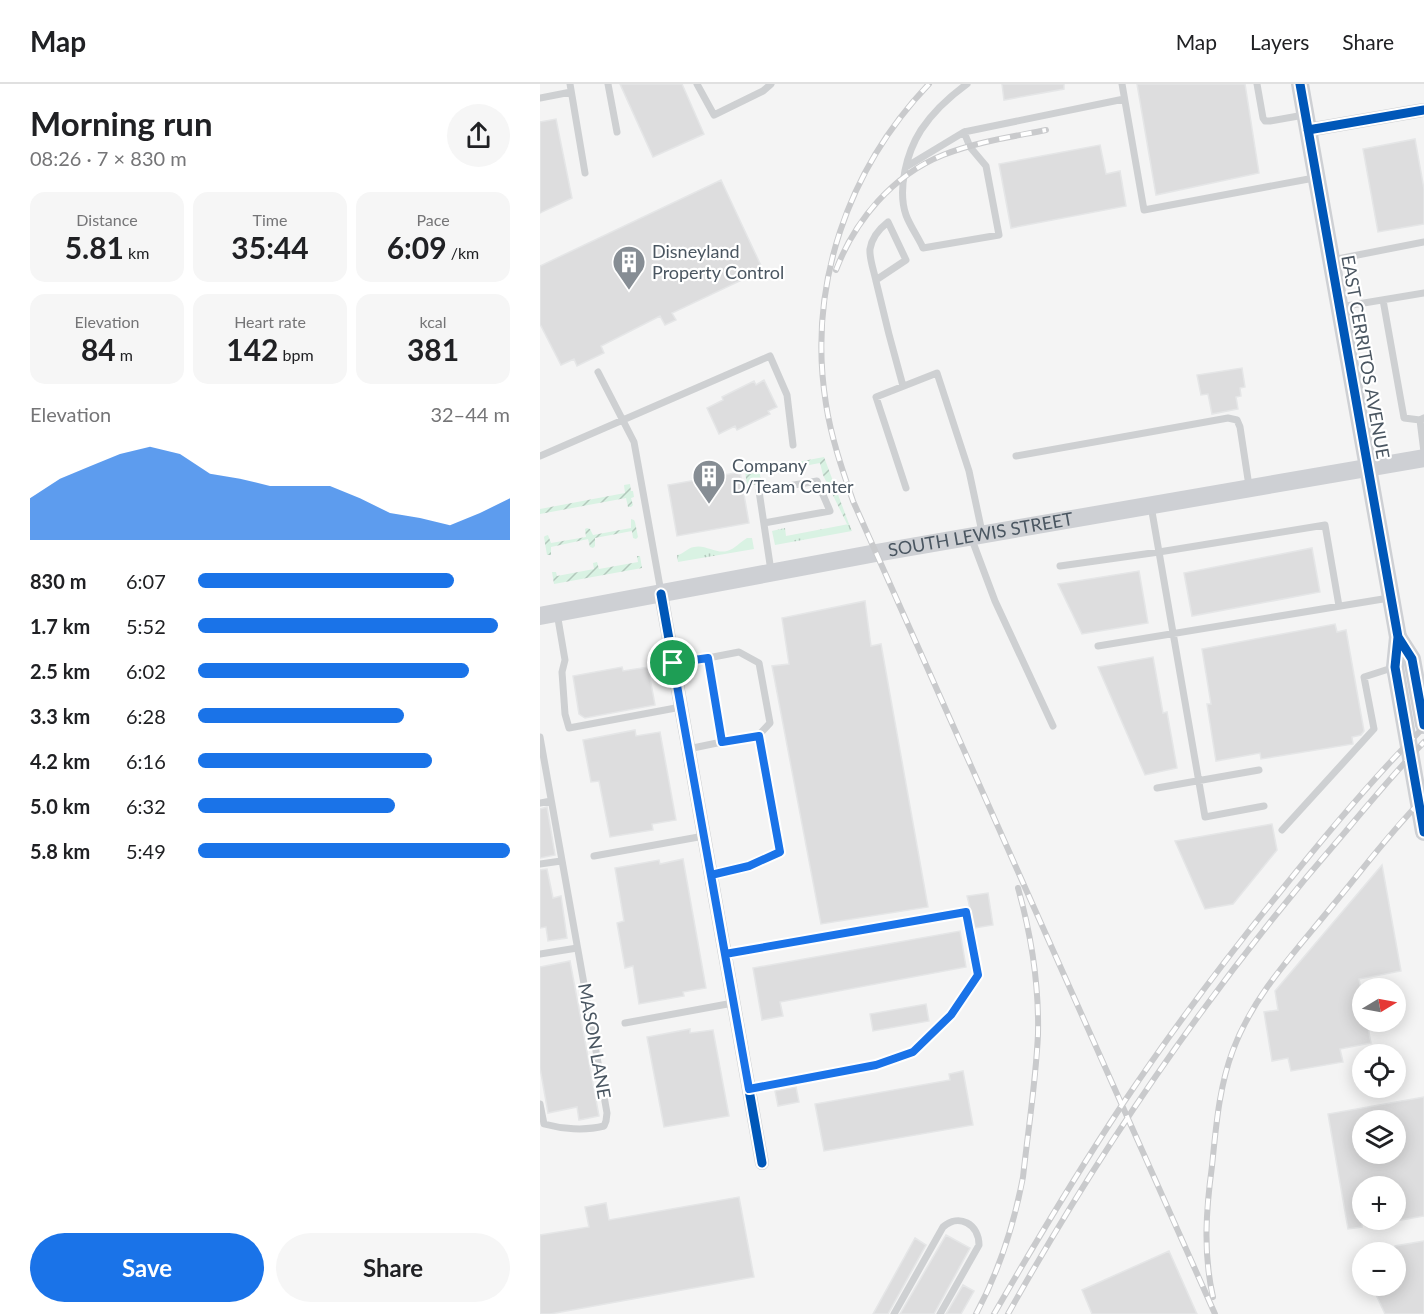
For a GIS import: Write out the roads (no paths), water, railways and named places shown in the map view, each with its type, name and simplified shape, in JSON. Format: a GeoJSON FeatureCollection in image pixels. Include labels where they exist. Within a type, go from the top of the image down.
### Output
{"type":"FeatureCollection","features":[{"type":"Feature","properties":{"kind":"main road","name":"EAST CERRITOS AVENUE"},"geometry":{"type":"LineString","coordinates":[[1300,84],[1403,665],[1424,832]]}},
{"type":"Feature","properties":{"kind":"main road","name":"SOUTH LEWIS STREET"},"geometry":{"type":"LineString","coordinates":[[549,614],[1424,458]]}},
{"type":"Feature","properties":{"kind":"main road","name":"EAST CERRITOS AVENUE"},"geometry":{"type":"LineString","coordinates":[[1403,665],[1424,725]]}},
{"type":"Feature","properties":{"kind":"street"},"geometry":{"type":"LineString","coordinates":[[1307,123],[1424,112]]}},
{"type":"Feature","properties":{"kind":"street"},"geometry":{"type":"LineString","coordinates":[[661,594],[762,1163]]}},
{"type":"Feature","properties":{"kind":"lane"},"geometry":{"type":"LineString","coordinates":[[608,84],[617,132]]}},
{"type":"Feature","properties":{"kind":"lane"},"geometry":{"type":"LineString","coordinates":[[697,84],[714,115],[763,91],[771,84]]}},
{"type":"Feature","properties":{"kind":"lane"},"geometry":{"type":"LineString","coordinates":[[964,132],[970,147],[986,166],[999,235],[923,248],[906,215],[902,194],[903,178],[921,131],[947,99],[967,84]]}},
{"type":"Feature","properties":{"kind":"lane"},"geometry":{"type":"LineString","coordinates":[[1122,84],[1144,210],[1317,178]]}},
{"type":"Feature","properties":{"kind":"lane"},"geometry":{"type":"LineString","coordinates":[[1257,84],[1265,121],[1307,123]]}},
{"type":"Feature","properties":{"kind":"lane"},"geometry":{"type":"LineString","coordinates":[[540,98],[571,88],[585,173]]}},
{"type":"Feature","properties":{"kind":"lane"},"geometry":{"type":"LineString","coordinates":[[906,167],[964,132],[1124,99]]}},
{"type":"Feature","properties":{"kind":"lane"},"geometry":{"type":"LineString","coordinates":[[876,280],[906,260],[888,222],[876,233],[870,249],[876,280],[885,320],[903,386]]}},
{"type":"Feature","properties":{"kind":"lane"},"geometry":{"type":"LineString","coordinates":[[1332,260],[1424,242]]}},
{"type":"Feature","properties":{"kind":"lane"},"geometry":{"type":"LineString","coordinates":[[1340,307],[1424,295]]}},
{"type":"Feature","properties":{"kind":"lane"},"geometry":{"type":"LineString","coordinates":[[1383,300],[1404,418],[1422,419],[1424,452]]}},
{"type":"Feature","properties":{"kind":"lane"},"geometry":{"type":"LineString","coordinates":[[540,456],[770,356],[787,395],[793,445]]}},
{"type":"Feature","properties":{"kind":"lane"},"geometry":{"type":"LineString","coordinates":[[598,372],[634,442],[661,594]]}},
{"type":"Feature","properties":{"kind":"lane"},"geometry":{"type":"LineString","coordinates":[[906,488],[876,397],[938,373],[969,471],[977,536],[994,601],[1053,726]]}},
{"type":"Feature","properties":{"kind":"lane"},"geometry":{"type":"LineString","coordinates":[[1016,456],[1228,418],[1237,420],[1240,427],[1249,489]]}},
{"type":"Feature","properties":{"kind":"lane"},"geometry":{"type":"LineString","coordinates":[[764,523],[830,511],[817,481],[759,491],[771,573]]}},
{"type":"Feature","properties":{"kind":"lane"},"geometry":{"type":"LineString","coordinates":[[1150,506],[1205,817],[1264,806]]}},
{"type":"Feature","properties":{"kind":"lane"},"geometry":{"type":"LineString","coordinates":[[1060,566],[1325,525],[1339,606]]}},
{"type":"Feature","properties":{"kind":"lane"},"geometry":{"type":"LineString","coordinates":[[1098,646],[1391,597]]}},
{"type":"Feature","properties":{"kind":"lane"},"geometry":{"type":"LineString","coordinates":[[549,614],[565,660],[562,672],[565,714],[569,728],[681,707]]}},
{"type":"Feature","properties":{"kind":"lane"},"geometry":{"type":"LineString","coordinates":[[673,663],[739,652],[759,663],[770,723],[757,736],[688,749]]}},
{"type":"Feature","properties":{"kind":"lane"},"geometry":{"type":"LineString","coordinates":[[708,658],[722,742]]}},
{"type":"Feature","properties":{"kind":"lane"},"geometry":{"type":"LineString","coordinates":[[1282,830],[1374,729],[1364,677],[1403,665]]}},
{"type":"Feature","properties":{"kind":"lane"},"geometry":{"type":"LineString","coordinates":[[711,875],[749,866],[780,852],[759,736],[757,736]]}},
{"type":"Feature","properties":{"kind":"lane","name":"MASON LANE"},"geometry":{"type":"LineString","coordinates":[[540,739],[607,1113],[606,1121],[604,1126],[586,1128],[544,1124],[540,1104]]}},
{"type":"Feature","properties":{"kind":"lane"},"geometry":{"type":"LineString","coordinates":[[1157,788],[1259,770]]}},
{"type":"Feature","properties":{"kind":"lane"},"geometry":{"type":"LineString","coordinates":[[540,803],[551,801]]}},
{"type":"Feature","properties":{"kind":"lane"},"geometry":{"type":"LineString","coordinates":[[594,856],[704,836]]}},
{"type":"Feature","properties":{"kind":"lane"},"geometry":{"type":"LineString","coordinates":[[540,864],[561,861]]}},
{"type":"Feature","properties":{"kind":"lane"},"geometry":{"type":"LineString","coordinates":[[725,954],[966,912],[978,975],[951,1015],[913,1052],[876,1065],[749,1089]]}},
{"type":"Feature","properties":{"kind":"lane"},"geometry":{"type":"LineString","coordinates":[[540,954],[577,948]]}},
{"type":"Feature","properties":{"kind":"lane"},"geometry":{"type":"LineString","coordinates":[[626,1023],[733,1003]]}},
{"type":"Feature","properties":{"kind":"lane"},"geometry":{"type":"LineString","coordinates":[[894,1314],[943,1227],[948,1222],[962,1220],[973,1227],[979,1238],[979,1245],[940,1314]]}},
{"type":"Feature","properties":{"kind":"railway"},"geometry":{"type":"LineString","coordinates":[[929,84],[901,117],[876,153],[856,191],[840,232],[829,273],[823,316],[822,360],[831,429],[853,501],[1215,1314]]}},
{"type":"Feature","properties":{"kind":"railway"},"geometry":{"type":"LineString","coordinates":[[836,270],[865,217],[878,201],[908,174],[955,150],[1046,130]]}},
{"type":"Feature","properties":{"kind":"railway"},"geometry":{"type":"LineString","coordinates":[[994,1314],[1089,1156],[1180,1022],[1317,846],[1369,785],[1424,727]]}},
{"type":"Feature","properties":{"kind":"railway"},"geometry":{"type":"LineString","coordinates":[[1008,1314],[1083,1187],[1123,1125],[1208,1004],[1298,887],[1424,742]]}},
{"type":"Feature","properties":{"kind":"railway"},"geometry":{"type":"LineString","coordinates":[[1213,1297],[1206,1231],[1208,1199],[1219,1107],[1224,1078],[1233,1050],[1252,1010],[1277,974],[1389,837],[1424,798]]}},
{"type":"Feature","properties":{"kind":"railway"},"geometry":{"type":"LineString","coordinates":[[976,1314],[999,1264],[1015,1213],[1023,1177],[1036,1069],[1038,1034],[1036,978],[1027,923],[1018,888]]}},
{"type":"Feature","properties":{"kind":"place","name":"Disneyland Property Control"},"geometry":{"type":"Point","coordinates":[629,291]}},
{"type":"Feature","properties":{"kind":"place","name":"Company D/Team Center"},"geometry":{"type":"Point","coordinates":[709,505]}}]}
